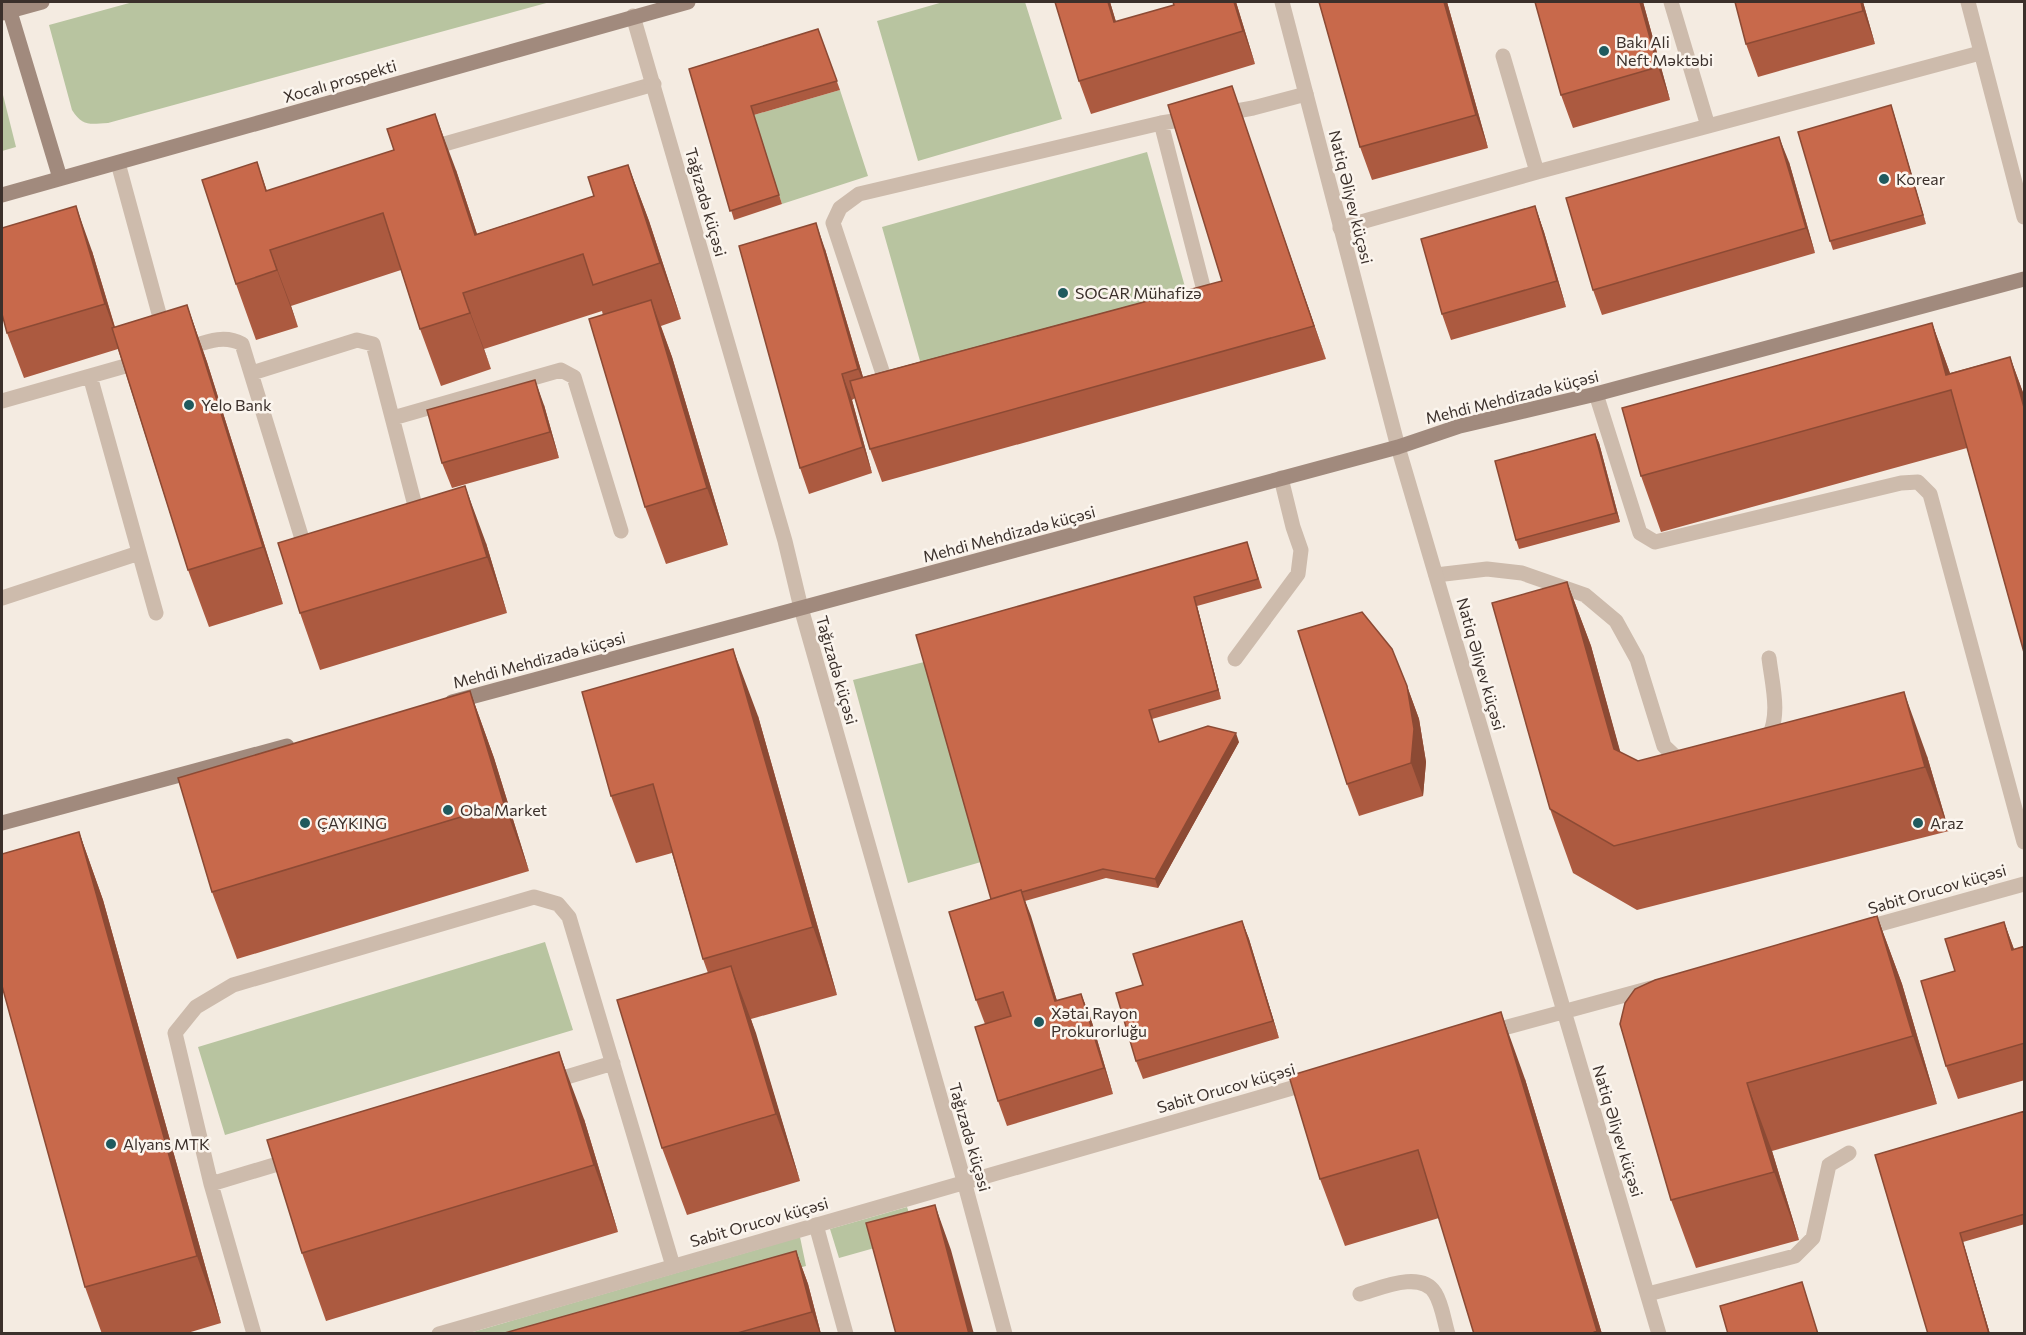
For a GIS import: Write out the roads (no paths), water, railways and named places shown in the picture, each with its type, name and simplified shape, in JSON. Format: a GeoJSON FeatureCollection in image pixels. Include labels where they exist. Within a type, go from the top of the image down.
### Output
{"type":"FeatureCollection","features":[{"type":"Feature","properties":{"kind":"street"},"geometry":{"type":"LineString","coordinates":[[42,2],[6,9],[60,178]]}},
{"type":"Feature","properties":{"kind":"street","name":"Xocalı prospekti"},"geometry":{"type":"LineString","coordinates":[[2,195],[688,2]]}},
{"type":"Feature","properties":{"kind":"street","name":"Natiq Əliyev küçəsi"},"geometry":{"type":"LineString","coordinates":[[1282,2],[1398,447],[1659,1334]]}},
{"type":"Feature","properties":{"kind":"street"},"geometry":{"type":"LineString","coordinates":[[1671,2],[1708,126]]}},
{"type":"Feature","properties":{"kind":"street"},"geometry":{"type":"LineString","coordinates":[[1968,2],[2025,217]]}},
{"type":"Feature","properties":{"kind":"street","name":"Tağızadə küçəsi"},"geometry":{"type":"LineString","coordinates":[[633,16],[782,530],[801,608],[964,1181],[1005,1334]]}},
{"type":"Feature","properties":{"kind":"street"},"geometry":{"type":"LineString","coordinates":[[1341,228],[1537,172],[1980,53]]}},
{"type":"Feature","properties":{"kind":"street"},"geometry":{"type":"LineString","coordinates":[[1503,56],[1537,172]]}},
{"type":"Feature","properties":{"kind":"street"},"geometry":{"type":"LineString","coordinates":[[414,152],[654,84]]}},
{"type":"Feature","properties":{"kind":"street"},"geometry":{"type":"LineString","coordinates":[[903,400],[888,391],[833,223],[840,208],[859,194],[1161,123],[1253,108],[1306,94]]}},
{"type":"Feature","properties":{"kind":"street"},"geometry":{"type":"LineString","coordinates":[[1161,123],[1208,307],[1197,321]]}},
{"type":"Feature","properties":{"kind":"street"},"geometry":{"type":"LineString","coordinates":[[118,163],[170,353],[220,339],[231,338],[242,344],[308,558]]}},
{"type":"Feature","properties":{"kind":"street","name":"Mehdi Mehdizadə küçəsi"},"geometry":{"type":"LineString","coordinates":[[442,705],[1398,447],[1460,426],[1596,394],[2025,279]]}},
{"type":"Feature","properties":{"kind":"street"},"geometry":{"type":"LineString","coordinates":[[252,373],[357,340],[373,344],[422,531]]}},
{"type":"Feature","properties":{"kind":"street"},"geometry":{"type":"LineString","coordinates":[[2,401],[159,357]]}},
{"type":"Feature","properties":{"kind":"street"},"geometry":{"type":"LineString","coordinates":[[393,418],[561,370],[574,376],[621,531]]}},
{"type":"Feature","properties":{"kind":"street"},"geometry":{"type":"LineString","coordinates":[[90,376],[156,614]]}},
{"type":"Feature","properties":{"kind":"street"},"geometry":{"type":"LineString","coordinates":[[1596,394],[1640,533],[1654,542],[1901,483],[1918,482],[1930,494],[2025,842]]}},
{"type":"Feature","properties":{"kind":"street"},"geometry":{"type":"LineString","coordinates":[[1235,659],[1298,574],[1301,550],[1281,478]]}},
{"type":"Feature","properties":{"kind":"street"},"geometry":{"type":"LineString","coordinates":[[2,598],[139,553]]}},
{"type":"Feature","properties":{"kind":"street"},"geometry":{"type":"LineString","coordinates":[[1436,575],[1487,569],[1522,573],[1585,595],[1616,621],[1637,659],[1664,746],[1681,762],[1703,756]]}},
{"type":"Feature","properties":{"kind":"street"},"geometry":{"type":"LineString","coordinates":[[1746,744],[1768,738],[1773,729],[1775,716],[1769,658]]}},
{"type":"Feature","properties":{"kind":"street"},"geometry":{"type":"LineString","coordinates":[[2,823],[303,742]]}},
{"type":"Feature","properties":{"kind":"street","name":"Sabit Orucov küçəsi"},"geometry":{"type":"LineString","coordinates":[[1852,932],[2025,884]]}},
{"type":"Feature","properties":{"kind":"street"},"geometry":{"type":"LineString","coordinates":[[254,1334],[211,1184],[175,1033],[196,1007],[233,985],[534,897],[558,904],[569,917],[673,1266]]}},
{"type":"Feature","properties":{"kind":"street"},"geometry":{"type":"LineString","coordinates":[[1478,1035],[1668,983]]}},
{"type":"Feature","properties":{"kind":"street"},"geometry":{"type":"LineString","coordinates":[[532,1087],[613,1063]]}},
{"type":"Feature","properties":{"kind":"street","name":"Sabit Orucov küçəsi"},"geometry":{"type":"LineString","coordinates":[[439,1334],[1330,1077]]}},
{"type":"Feature","properties":{"kind":"street"},"geometry":{"type":"LineString","coordinates":[[1648,1294],[1795,1256],[1813,1238],[1829,1165],[1849,1153]]}},
{"type":"Feature","properties":{"kind":"street"},"geometry":{"type":"LineString","coordinates":[[211,1184],[303,1156]]}},
{"type":"Feature","properties":{"kind":"street"},"geometry":{"type":"LineString","coordinates":[[816,1224],[846,1334]]}},
{"type":"Feature","properties":{"kind":"street"},"geometry":{"type":"LineString","coordinates":[[1360,1294],[1413,1280],[1426,1283],[1436,1293],[1448,1334]]}},
{"type":"Feature","properties":{"kind":"place","name":"Bakı Ali Neft Məktəbi"},"geometry":{"type":"Point","coordinates":[1604,51]}},
{"type":"Feature","properties":{"kind":"place","name":"Korear"},"geometry":{"type":"Point","coordinates":[1884,179]}},
{"type":"Feature","properties":{"kind":"place","name":"SOCAR Mühafizə"},"geometry":{"type":"Point","coordinates":[1063,293]}},
{"type":"Feature","properties":{"kind":"place","name":"Yelo Bank"},"geometry":{"type":"Point","coordinates":[189,405]}},
{"type":"Feature","properties":{"kind":"place","name":"Oba Market"},"geometry":{"type":"Point","coordinates":[448,810]}},
{"type":"Feature","properties":{"kind":"place","name":"ÇAYKING"},"geometry":{"type":"Point","coordinates":[305,823]}},
{"type":"Feature","properties":{"kind":"place","name":"Araz"},"geometry":{"type":"Point","coordinates":[1918,823]}},
{"type":"Feature","properties":{"kind":"place","name":"Xətai Rayon Prokurorluğu"},"geometry":{"type":"Point","coordinates":[1039,1022]}},
{"type":"Feature","properties":{"kind":"place","name":"Alyans MTK"},"geometry":{"type":"Point","coordinates":[111,1144]}}]}
